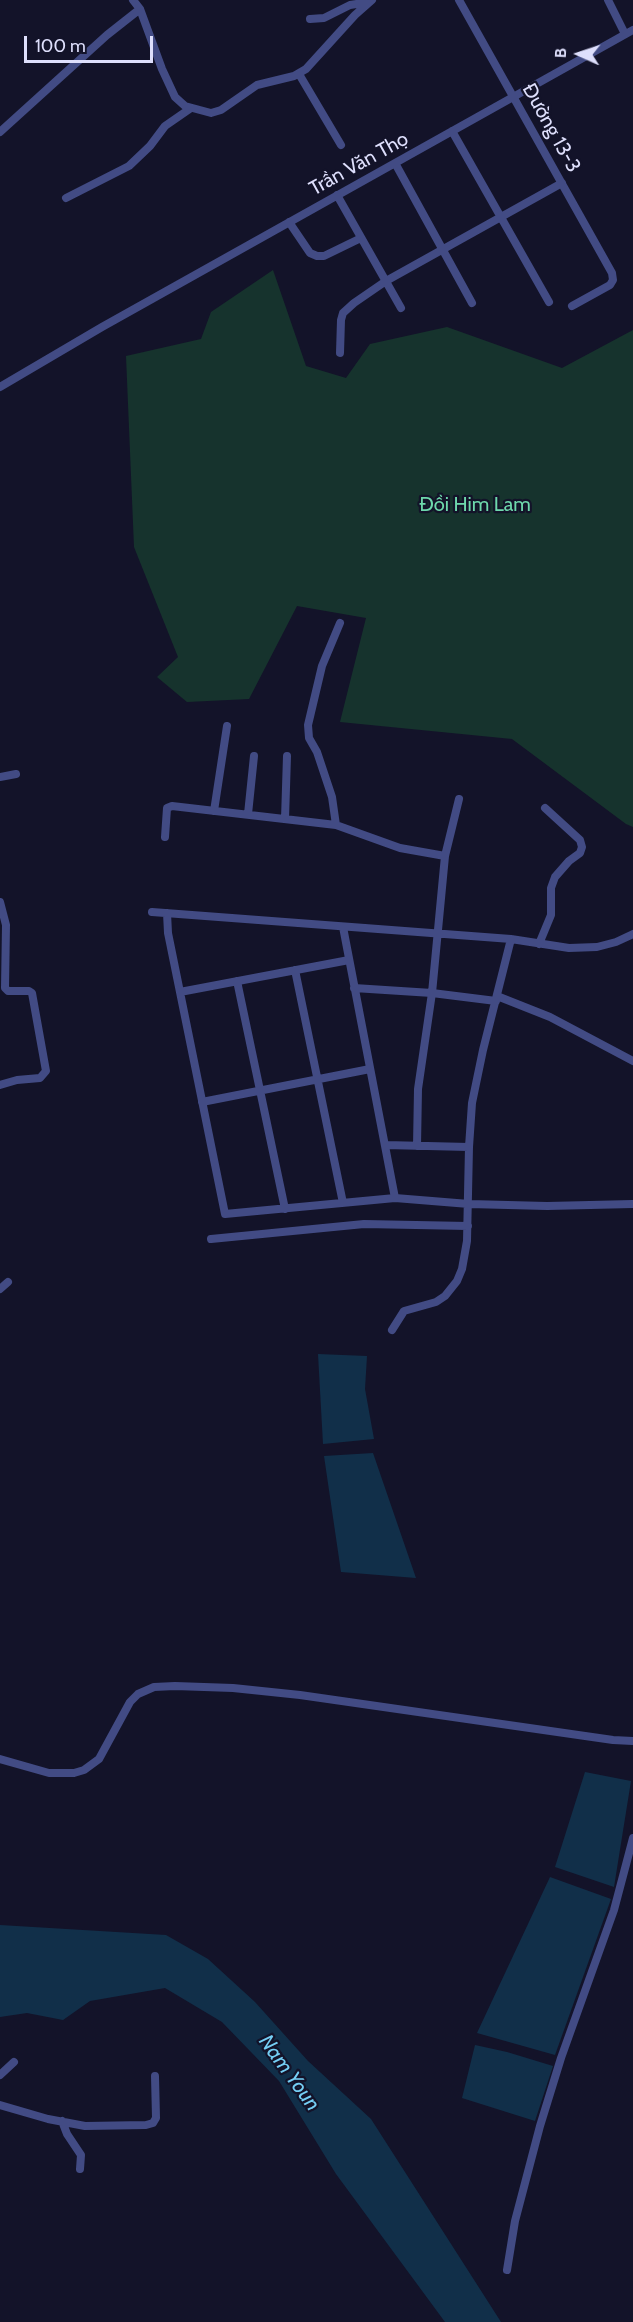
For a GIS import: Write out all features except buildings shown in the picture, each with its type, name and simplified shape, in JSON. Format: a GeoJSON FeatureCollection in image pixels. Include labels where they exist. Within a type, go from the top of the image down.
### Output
{"type":"FeatureCollection","features":[{"type":"Feature","properties":{"kind":"street"},"geometry":{"type":"LineString","coordinates":[[133,0],[140,9],[171,89],[178,101],[206,112],[218,112],[257,85],[299,74],[310,66],[355,15],[371,1]]}},
{"type":"Feature","properties":{"kind":"street","name":"Đường 13-3"},"geometry":{"type":"LineString","coordinates":[[459,0],[612,273],[613,280],[610,285],[572,306]]}},
{"type":"Feature","properties":{"kind":"street"},"geometry":{"type":"LineString","coordinates":[[608,0],[629,32]]}},
{"type":"Feature","properties":{"kind":"street"},"geometry":{"type":"LineString","coordinates":[[310,19],[324,18],[350,5],[371,1]]}},
{"type":"Feature","properties":{"kind":"street"},"geometry":{"type":"LineString","coordinates":[[0,132],[107,35],[140,9]]}},
{"type":"Feature","properties":{"kind":"street","name":"Trần Văn Thọ"},"geometry":{"type":"LineString","coordinates":[[0,387],[102,327],[629,32]]}},
{"type":"Feature","properties":{"kind":"street"},"geometry":{"type":"LineString","coordinates":[[299,74],[341,145]]}},
{"type":"Feature","properties":{"kind":"street"},"geometry":{"type":"LineString","coordinates":[[66,198],[129,166],[150,146],[165,126],[191,108]]}},
{"type":"Feature","properties":{"kind":"street"},"geometry":{"type":"LineString","coordinates":[[452,131],[549,302]]}},
{"type":"Feature","properties":{"kind":"street"},"geometry":{"type":"LineString","coordinates":[[395,163],[472,303]]}},
{"type":"Feature","properties":{"kind":"street"},"geometry":{"type":"LineString","coordinates":[[340,353],[339,327],[343,313],[386,281],[562,183]]}},
{"type":"Feature","properties":{"kind":"street"},"geometry":{"type":"LineString","coordinates":[[337,195],[401,308]]}},
{"type":"Feature","properties":{"kind":"street"},"geometry":{"type":"LineString","coordinates":[[289,222],[310,253],[317,256],[324,256],[362,238]]}},
{"type":"Feature","properties":{"kind":"street"},"geometry":{"type":"LineString","coordinates":[[336,825],[332,797],[317,752],[309,738],[308,724],[322,666],[340,623]]}},
{"type":"Feature","properties":{"kind":"street"},"geometry":{"type":"LineString","coordinates":[[214,811],[227,726]]}},
{"type":"Feature","properties":{"kind":"street"},"geometry":{"type":"LineString","coordinates":[[248,814],[254,756]]}},
{"type":"Feature","properties":{"kind":"street"},"geometry":{"type":"LineString","coordinates":[[285,819],[287,756]]}},
{"type":"Feature","properties":{"kind":"street"},"geometry":{"type":"LineString","coordinates":[[0,777],[16,774]]}},
{"type":"Feature","properties":{"kind":"street"},"geometry":{"type":"LineString","coordinates":[[417,1146],[418,1089],[432,993],[445,856],[459,799]]}},
{"type":"Feature","properties":{"kind":"street"},"geometry":{"type":"LineString","coordinates":[[165,837],[169,806],[336,825],[400,848],[445,856]]}},
{"type":"Feature","properties":{"kind":"street"},"geometry":{"type":"LineString","coordinates":[[539,944],[551,915],[552,882],[564,865],[580,853],[582,847],[580,840],[545,808]]}},
{"type":"Feature","properties":{"kind":"street"},"geometry":{"type":"LineString","coordinates":[[0,902],[6,925],[5,988],[8,991],[32,993],[46,1071],[39,1078],[17,1080],[0,1085]]}},
{"type":"Feature","properties":{"kind":"street"},"geometry":{"type":"LineString","coordinates":[[152,912],[511,939],[569,948],[597,947],[633,934]]}},
{"type":"Feature","properties":{"kind":"street"},"geometry":{"type":"LineString","coordinates":[[167,913],[168,933],[225,1214],[395,1198],[469,1204],[547,1206],[633,1204]]}},
{"type":"Feature","properties":{"kind":"street"},"geometry":{"type":"LineString","coordinates":[[343,927],[395,1198]]}},
{"type":"Feature","properties":{"kind":"street"},"geometry":{"type":"LineString","coordinates":[[392,1330],[404,1311],[440,1300],[457,1281],[465,1258],[469,1204],[469,1147],[475,1086],[511,939]]}},
{"type":"Feature","properties":{"kind":"street"},"geometry":{"type":"LineString","coordinates":[[180,992],[349,960]]}},
{"type":"Feature","properties":{"kind":"street"},"geometry":{"type":"LineString","coordinates":[[295,970],[343,1203]]}},
{"type":"Feature","properties":{"kind":"street"},"geometry":{"type":"LineString","coordinates":[[237,981],[285,1209]]}},
{"type":"Feature","properties":{"kind":"street"},"geometry":{"type":"LineString","coordinates":[[354,988],[497,999],[550,1017],[633,1061]]}},
{"type":"Feature","properties":{"kind":"street"},"geometry":{"type":"LineString","coordinates":[[202,1102],[370,1069]]}},
{"type":"Feature","properties":{"kind":"street"},"geometry":{"type":"LineString","coordinates":[[385,1145],[469,1147]]}},
{"type":"Feature","properties":{"kind":"street"},"geometry":{"type":"LineString","coordinates":[[211,1239],[364,1224],[468,1226]]}},
{"type":"Feature","properties":{"kind":"street"},"geometry":{"type":"LineString","coordinates":[[0,1289],[8,1282]]}},
{"type":"Feature","properties":{"kind":"street"},"geometry":{"type":"LineString","coordinates":[[0,1759],[49,1773],[74,1773],[84,1770],[99,1759],[130,1701],[138,1694],[154,1687],[175,1686],[233,1688],[300,1695],[633,1741]]}},
{"type":"Feature","properties":{"kind":"street"},"geometry":{"type":"LineString","coordinates":[[507,2270],[515,2221],[540,2126],[561,2058],[611,1919],[633,1838]]}},
{"type":"Feature","properties":{"kind":"street"},"geometry":{"type":"LineString","coordinates":[[0,2075],[14,2062]]}},
{"type":"Feature","properties":{"kind":"street"},"geometry":{"type":"LineString","coordinates":[[0,2105],[85,2126],[153,2123],[156,2118],[157,2103],[155,2076]]}},
{"type":"Feature","properties":{"kind":"street"},"geometry":{"type":"LineString","coordinates":[[62,2121],[66,2134],[81,2155],[80,2169]]}},
{"type":"Feature","properties":{"kind":"green space","name":"Đồi Him Lam"},"geometry":{"type":"Polygon","coordinates":[[[273,270],[306,366],[346,378],[370,344],[447,327],[562,368],[633,330],[633,827],[512,739],[340,722],[366,618],[297,606],[249,699],[187,702],[157,677],[178,657],[134,547],[126,356],[201,339],[211,312],[273,270]]]}},
{"type":"Feature","properties":{"kind":"water"},"geometry":{"type":"Polygon","coordinates":[[[318,1354],[367,1356],[365,1389],[374,1439],[323,1444],[318,1354]]]}},
{"type":"Feature","properties":{"kind":"water"},"geometry":{"type":"Polygon","coordinates":[[[373,1453],[416,1578],[341,1572],[324,1456],[373,1453]]]}},
{"type":"Feature","properties":{"kind":"water"},"geometry":{"type":"Polygon","coordinates":[[[585,1772],[631,1781],[614,1887],[555,1867],[585,1772]]]}},
{"type":"Feature","properties":{"kind":"water"},"geometry":{"type":"Polygon","coordinates":[[[550,1877],[611,1899],[555,2055],[477,2033],[550,1877]]]}},
{"type":"Feature","properties":{"kind":"water","name":"Nam Youn"},"geometry":{"type":"Polygon","coordinates":[[[0,1925],[166,1935],[208,1959],[255,2002],[308,2061],[371,2119],[501,2322],[445,2322],[336,2174],[279,2081],[222,2022],[165,1988],[90,2001],[63,2020],[27,2013],[0,2017],[0,1925]]]}},
{"type":"Feature","properties":{"kind":"water"},"geometry":{"type":"Polygon","coordinates":[[[475,2045],[553,2066],[535,2121],[462,2098],[475,2045]]]}}]}
